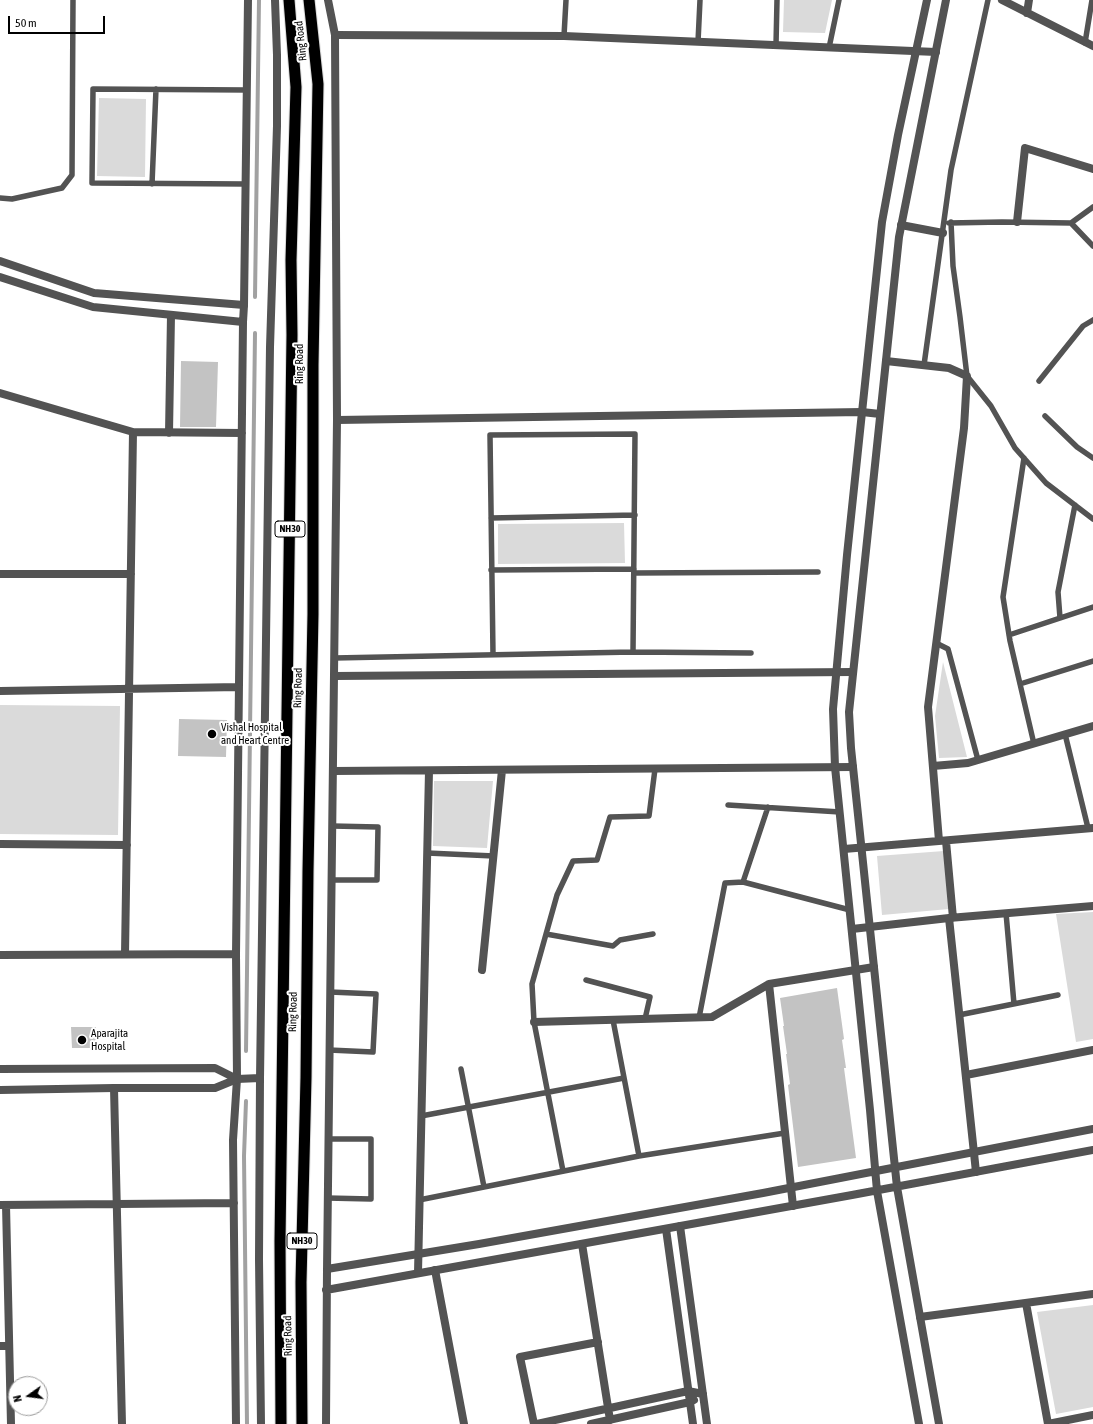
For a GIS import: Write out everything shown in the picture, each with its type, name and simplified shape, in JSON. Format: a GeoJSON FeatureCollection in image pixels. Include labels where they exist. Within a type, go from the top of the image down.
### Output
{"type":"FeatureCollection","features":[{"type":"Feature","properties":{"kind":"highway","name":"Ring Road"},"geometry":{"type":"LineString","coordinates":[[281,1424],[280,1241],[282,1059],[292,335],[291,260],[296,88],[289,0]]}},
{"type":"Feature","properties":{"kind":"highway","name":"Ring Road"},"geometry":{"type":"LineString","coordinates":[[302,1424],[301,1282],[313,614],[313,365],[318,84],[309,0]]}},
{"type":"Feature","properties":{"kind":"street"},"geometry":{"type":"LineString","coordinates":[[236,1424],[233,1140],[237,1079],[236,954],[248,0]]}},
{"type":"Feature","properties":{"kind":"street"},"geometry":{"type":"LineString","coordinates":[[261,1424],[259,1259],[260,1078],[270,347],[277,126],[275,0]]}},
{"type":"Feature","properties":{"kind":"street"},"geometry":{"type":"LineString","coordinates":[[326,1424],[326,1269],[337,420],[335,35],[328,0]]}},
{"type":"Feature","properties":{"kind":"street"},"geometry":{"type":"LineString","coordinates":[[919,1424],[877,1191],[835,767],[833,709],[882,222],[898,135],[927,0]]}},
{"type":"Feature","properties":{"kind":"street"},"geometry":{"type":"LineString","coordinates":[[939,1424],[897,1187],[852,767],[849,712],[901,225],[946,0]]}},
{"type":"Feature","properties":{"kind":"street"},"geometry":{"type":"LineString","coordinates":[[1002,0],[1089,44]]}},
{"type":"Feature","properties":{"kind":"street"},"geometry":{"type":"LineString","coordinates":[[1026,13],[1029,0]]}},
{"type":"Feature","properties":{"kind":"street"},"geometry":{"type":"LineString","coordinates":[[335,35],[564,36],[936,52]]}},
{"type":"Feature","properties":{"kind":"street"},"geometry":{"type":"LineString","coordinates":[[1018,222],[1025,148],[1093,169]]}},
{"type":"Feature","properties":{"kind":"street"},"geometry":{"type":"LineString","coordinates":[[901,225],[943,233]]}},
{"type":"Feature","properties":{"kind":"street"},"geometry":{"type":"LineString","coordinates":[[0,261],[94,293],[244,305]]}},
{"type":"Feature","properties":{"kind":"street"},"geometry":{"type":"LineString","coordinates":[[0,277],[93,307],[243,322]]}},
{"type":"Feature","properties":{"kind":"street"},"geometry":{"type":"LineString","coordinates":[[169,433],[172,315]]}},
{"type":"Feature","properties":{"kind":"street"},"geometry":{"type":"LineString","coordinates":[[886,361],[949,368],[967,376],[964,428],[928,707],[933,766],[951,918],[959,1016],[976,1172]]}},
{"type":"Feature","properties":{"kind":"street"},"geometry":{"type":"LineString","coordinates":[[0,393],[133,432],[242,433]]}},
{"type":"Feature","properties":{"kind":"street"},"geometry":{"type":"LineString","coordinates":[[337,420],[862,412],[880,414]]}},
{"type":"Feature","properties":{"kind":"street"},"geometry":{"type":"LineString","coordinates":[[125,954],[133,432]]}},
{"type":"Feature","properties":{"kind":"street"},"geometry":{"type":"LineString","coordinates":[[0,574],[131,574]]}},
{"type":"Feature","properties":{"kind":"street"},"geometry":{"type":"LineString","coordinates":[[334,676],[853,672]]}},
{"type":"Feature","properties":{"kind":"street"},"geometry":{"type":"LineString","coordinates":[[0,691],[239,687]]}},
{"type":"Feature","properties":{"kind":"street"},"geometry":{"type":"LineString","coordinates":[[933,766],[968,763],[1093,726]]}},
{"type":"Feature","properties":{"kind":"street"},"geometry":{"type":"LineString","coordinates":[[333,771],[852,767]]}},
{"type":"Feature","properties":{"kind":"street"},"geometry":{"type":"LineString","coordinates":[[482,970],[502,770]]}},
{"type":"Feature","properties":{"kind":"street"},"geometry":{"type":"LineString","coordinates":[[418,1273],[429,771]]}},
{"type":"Feature","properties":{"kind":"street"},"geometry":{"type":"LineString","coordinates":[[844,849],[1090,828]]}},
{"type":"Feature","properties":{"kind":"street"},"geometry":{"type":"LineString","coordinates":[[0,844],[127,845]]}},
{"type":"Feature","properties":{"kind":"street"},"geometry":{"type":"LineString","coordinates":[[852,929],[951,918],[1093,906]]}},
{"type":"Feature","properties":{"kind":"street"},"geometry":{"type":"LineString","coordinates":[[0,955],[236,954]]}},
{"type":"Feature","properties":{"kind":"street"},"geometry":{"type":"LineString","coordinates":[[534,1022],[712,1018],[768,984],[874,967]]}},
{"type":"Feature","properties":{"kind":"street"},"geometry":{"type":"LineString","coordinates":[[768,984],[793,1206]]}},
{"type":"Feature","properties":{"kind":"street"},"geometry":{"type":"LineString","coordinates":[[966,1075],[1093,1050]]}},
{"type":"Feature","properties":{"kind":"street"},"geometry":{"type":"LineString","coordinates":[[0,1069],[215,1068],[237,1079]]}},
{"type":"Feature","properties":{"kind":"street"},"geometry":{"type":"LineString","coordinates":[[0,1090],[214,1088],[237,1079],[260,1078]]}},
{"type":"Feature","properties":{"kind":"street"},"geometry":{"type":"LineString","coordinates":[[114,1088],[122,1424]]}},
{"type":"Feature","properties":{"kind":"street"},"geometry":{"type":"LineString","coordinates":[[326,1269],[479,1244],[791,1187],[1093,1129]]}},
{"type":"Feature","properties":{"kind":"street"},"geometry":{"type":"LineString","coordinates":[[326,1290],[877,1191],[1093,1150]]}},
{"type":"Feature","properties":{"kind":"street"},"geometry":{"type":"LineString","coordinates":[[11,1424],[3,1205],[234,1202]]}},
{"type":"Feature","properties":{"kind":"street"},"geometry":{"type":"LineString","coordinates":[[680,1226],[707,1424]]}},
{"type":"Feature","properties":{"kind":"street"},"geometry":{"type":"LineString","coordinates":[[666,1229],[692,1424]]}},
{"type":"Feature","properties":{"kind":"street"},"geometry":{"type":"LineString","coordinates":[[582,1244],[610,1420]]}},
{"type":"Feature","properties":{"kind":"street"},"geometry":{"type":"LineString","coordinates":[[435,1270],[464,1424]]}},
{"type":"Feature","properties":{"kind":"street"},"geometry":{"type":"LineString","coordinates":[[920,1317],[1093,1294]]}},
{"type":"Feature","properties":{"kind":"street"},"geometry":{"type":"LineString","coordinates":[[1026,1303],[1048,1424],[1093,1415]]}},
{"type":"Feature","properties":{"kind":"street"},"geometry":{"type":"LineString","coordinates":[[534,1424],[520,1357],[598,1342]]}},
{"type":"Feature","properties":{"kind":"street"},"geometry":{"type":"LineString","coordinates":[[0,1346],[9,1346]]}},
{"type":"Feature","properties":{"kind":"street"},"geometry":{"type":"LineString","coordinates":[[537,1424],[688,1392],[703,1394]]}},
{"type":"Feature","properties":{"kind":"street"},"geometry":{"type":"LineString","coordinates":[[591,1424],[690,1402],[703,1394]]}},
{"type":"Feature","properties":{"kind":"lane"},"geometry":{"type":"LineString","coordinates":[[0,198],[12,199],[62,188],[72,175],[73,0]]}},
{"type":"Feature","properties":{"kind":"lane"},"geometry":{"type":"LineString","coordinates":[[564,36],[566,0]]}},
{"type":"Feature","properties":{"kind":"lane"},"geometry":{"type":"LineString","coordinates":[[698,42],[700,0]]}},
{"type":"Feature","properties":{"kind":"lane"},"geometry":{"type":"LineString","coordinates":[[776,45],[777,0]]}},
{"type":"Feature","properties":{"kind":"lane"},"geometry":{"type":"LineString","coordinates":[[829,48],[839,0]]}},
{"type":"Feature","properties":{"kind":"lane"},"geometry":{"type":"LineString","coordinates":[[924,365],[951,170],[988,0]]}},
{"type":"Feature","properties":{"kind":"lane"},"geometry":{"type":"LineString","coordinates":[[1089,44],[1092,0]]}},
{"type":"Feature","properties":{"kind":"lane"},"geometry":{"type":"LineString","coordinates":[[245,184],[92,183],[93,89],[247,90]]}},
{"type":"Feature","properties":{"kind":"lane"},"geometry":{"type":"LineString","coordinates":[[152,184],[156,90]]}},
{"type":"Feature","properties":{"kind":"lane"},"geometry":{"type":"LineString","coordinates":[[944,223],[1072,223],[1093,207]]}},
{"type":"Feature","properties":{"kind":"lane"},"geometry":{"type":"LineString","coordinates":[[951,222],[952,266],[967,376],[991,406],[1015,448],[1046,483],[1093,519]]}},
{"type":"Feature","properties":{"kind":"lane"},"geometry":{"type":"LineString","coordinates":[[1072,223],[1093,246]]}},
{"type":"Feature","properties":{"kind":"lane"},"geometry":{"type":"LineString","coordinates":[[1039,381],[1083,326],[1093,320]]}},
{"type":"Feature","properties":{"kind":"lane"},"geometry":{"type":"LineString","coordinates":[[1045,416],[1077,447],[1093,458]]}},
{"type":"Feature","properties":{"kind":"lane"},"geometry":{"type":"LineString","coordinates":[[493,654],[490,435],[635,434],[634,652]]}},
{"type":"Feature","properties":{"kind":"lane"},"geometry":{"type":"LineString","coordinates":[[1024,458],[1003,597],[1009,635],[1034,744]]}},
{"type":"Feature","properties":{"kind":"lane"},"geometry":{"type":"LineString","coordinates":[[1060,618],[1058,592],[1075,505]]}},
{"type":"Feature","properties":{"kind":"lane"},"geometry":{"type":"LineString","coordinates":[[491,518],[635,515]]}},
{"type":"Feature","properties":{"kind":"lane"},"geometry":{"type":"LineString","coordinates":[[491,570],[818,572]]}},
{"type":"Feature","properties":{"kind":"lane"},"geometry":{"type":"LineString","coordinates":[[1009,635],[1093,607]]}},
{"type":"Feature","properties":{"kind":"lane"},"geometry":{"type":"LineString","coordinates":[[936,644],[948,649],[978,760]]}},
{"type":"Feature","properties":{"kind":"lane"},"geometry":{"type":"LineString","coordinates":[[334,658],[634,652],[751,653]]}},
{"type":"Feature","properties":{"kind":"lane"},"geometry":{"type":"LineString","coordinates":[[1020,684],[1093,661]]}},
{"type":"Feature","properties":{"kind":"lane"},"geometry":{"type":"LineString","coordinates":[[1065,734],[1090,828]]}},
{"type":"Feature","properties":{"kind":"lane"},"geometry":{"type":"LineString","coordinates":[[563,1171],[534,1022],[532,984],[557,895],[573,861],[597,860],[610,816],[649,816],[655,769]]}},
{"type":"Feature","properties":{"kind":"lane"},"geometry":{"type":"LineString","coordinates":[[728,805],[840,812]]}},
{"type":"Feature","properties":{"kind":"lane"},"geometry":{"type":"LineString","coordinates":[[743,882],[768,807]]}},
{"type":"Feature","properties":{"kind":"lane"},"geometry":{"type":"LineString","coordinates":[[331,880],[377,880],[378,827],[332,826]]}},
{"type":"Feature","properties":{"kind":"lane"},"geometry":{"type":"LineString","coordinates":[[427,853],[494,856]]}},
{"type":"Feature","properties":{"kind":"lane"},"geometry":{"type":"LineString","coordinates":[[699,1018],[725,883],[743,882],[850,910]]}},
{"type":"Feature","properties":{"kind":"lane"},"geometry":{"type":"LineString","coordinates":[[1006,913],[1014,1004]]}},
{"type":"Feature","properties":{"kind":"lane"},"geometry":{"type":"LineString","coordinates":[[546,934],[613,946],[620,940],[653,934]]}},
{"type":"Feature","properties":{"kind":"lane"},"geometry":{"type":"LineString","coordinates":[[586,980],[650,997],[645,1019]]}},
{"type":"Feature","properties":{"kind":"lane"},"geometry":{"type":"LineString","coordinates":[[329,1050],[374,1052],[376,994],[330,992]]}},
{"type":"Feature","properties":{"kind":"lane"},"geometry":{"type":"LineString","coordinates":[[959,1016],[1058,995]]}},
{"type":"Feature","properties":{"kind":"lane"},"geometry":{"type":"LineString","coordinates":[[613,1020],[638,1156]]}},
{"type":"Feature","properties":{"kind":"lane"},"geometry":{"type":"LineString","coordinates":[[460,1069],[484,1187]]}},
{"type":"Feature","properties":{"kind":"lane"},"geometry":{"type":"LineString","coordinates":[[421,1116],[624,1078]]}},
{"type":"Feature","properties":{"kind":"lane"},"geometry":{"type":"LineString","coordinates":[[419,1200],[638,1156],[785,1133]]}},
{"type":"Feature","properties":{"kind":"lane"},"geometry":{"type":"LineString","coordinates":[[327,1198],[371,1199],[371,1139],[328,1139]]}},
{"type":"Feature","properties":{"kind":"shaded area"},"geometry":{"type":"Polygon","coordinates":[[[784,0],[832,0],[825,33],[783,32],[784,0]]]}},
{"type":"Feature","properties":{"kind":"shaded area"},"geometry":{"type":"Polygon","coordinates":[[[99,98],[146,99],[145,177],[97,176],[99,98]]]}},
{"type":"Feature","properties":{"kind":"shaded area"},"geometry":{"type":"Polygon","coordinates":[[[624,523],[625,563],[498,564],[498,524],[624,523]]]}},
{"type":"Feature","properties":{"kind":"shaded area"},"geometry":{"type":"Polygon","coordinates":[[[943,662],[967,757],[939,758],[935,716],[943,662]]]}},
{"type":"Feature","properties":{"kind":"shaded area"},"geometry":{"type":"Polygon","coordinates":[[[0,705],[120,706],[118,835],[0,834],[0,705]]]}},
{"type":"Feature","properties":{"kind":"shaded area"},"geometry":{"type":"Polygon","coordinates":[[[434,781],[493,781],[487,848],[433,846],[434,781]]]}},
{"type":"Feature","properties":{"kind":"shaded area"},"geometry":{"type":"Polygon","coordinates":[[[944,851],[949,909],[882,915],[877,856],[944,851]]]}},
{"type":"Feature","properties":{"kind":"shaded area"},"geometry":{"type":"Polygon","coordinates":[[[1093,912],[1093,1039],[1076,1042],[1056,914],[1093,912]]]}},
{"type":"Feature","properties":{"kind":"shaded area"},"geometry":{"type":"Polygon","coordinates":[[[1093,1305],[1093,1407],[1056,1414],[1037,1312],[1093,1305]]]}},
{"type":"Feature","properties":{"kind":"building"},"geometry":{"type":"Polygon","coordinates":[[[181,361],[218,362],[216,427],[180,427],[181,361]]]}},
{"type":"Feature","properties":{"kind":"building"},"geometry":{"type":"Polygon","coordinates":[[[179,719],[227,720],[226,757],[178,756],[179,719]]]}},
{"type":"Feature","properties":{"kind":"building"},"geometry":{"type":"Polygon","coordinates":[[[837,988],[844,1039],[842,1040],[846,1068],[844,1068],[856,1158],[798,1167],[788,1085],[790,1084],[780,998],[837,988]]]}},
{"type":"Feature","properties":{"kind":"building"},"geometry":{"type":"Polygon","coordinates":[[[71,1027],[96,1027],[96,1048],[72,1048],[71,1027]]]}},
{"type":"Feature","properties":{"kind":"waterway"},"geometry":{"type":"LineString","coordinates":[[255,297],[259,0]]}},
{"type":"Feature","properties":{"kind":"waterway"},"geometry":{"type":"LineString","coordinates":[[246,1051],[255,333]]}},
{"type":"Feature","properties":{"kind":"waterway"},"geometry":{"type":"LineString","coordinates":[[246,1101],[244,1156],[247,1424]]}},
{"type":"Feature","properties":{"kind":"place","name":"Vishal Hospital and Heart Centre"},"geometry":{"type":"Point","coordinates":[212,734]}},
{"type":"Feature","properties":{"kind":"place","name":"Aparajita Hospital"},"geometry":{"type":"Point","coordinates":[82,1040]}}]}
